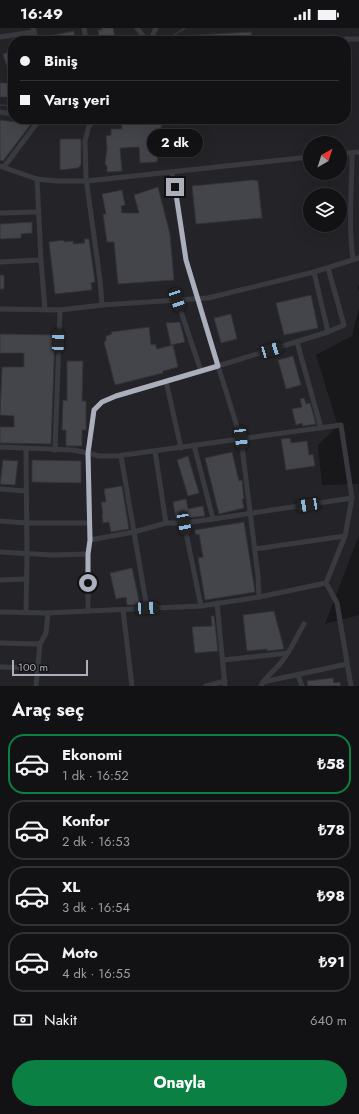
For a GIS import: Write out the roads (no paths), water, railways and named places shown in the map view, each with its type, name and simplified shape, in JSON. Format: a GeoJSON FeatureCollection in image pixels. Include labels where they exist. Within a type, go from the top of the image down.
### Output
{"type":"FeatureCollection","features":[{"type":"Feature","properties":{"kind":"street"},"geometry":{"type":"LineString","coordinates":[[137,28],[143,36]]}},
{"type":"Feature","properties":{"kind":"street"},"geometry":{"type":"LineString","coordinates":[[0,37],[33,30]]}},
{"type":"Feature","properties":{"kind":"street"},"geometry":{"type":"LineString","coordinates":[[36,124],[2,166],[37,179],[87,181],[303,158]]}},
{"type":"Feature","properties":{"kind":"street"},"geometry":{"type":"LineString","coordinates":[[92,124],[86,141],[87,181],[102,305]]}},
{"type":"Feature","properties":{"kind":"street"},"geometry":{"type":"LineString","coordinates":[[347,153],[359,152]]}},
{"type":"Feature","properties":{"kind":"street"},"geometry":{"type":"LineString","coordinates":[[352,153],[351,244],[353,259]]}},
{"type":"Feature","properties":{"kind":"street"},"geometry":{"type":"LineString","coordinates":[[172,172],[186,260],[241,438],[255,549],[259,597]]}},
{"type":"Feature","properties":{"kind":"street"},"geometry":{"type":"LineString","coordinates":[[37,179],[45,310]]}},
{"type":"Feature","properties":{"kind":"street"},"geometry":{"type":"LineString","coordinates":[[0,213],[39,212]]}},
{"type":"Feature","properties":{"kind":"street"},"geometry":{"type":"LineString","coordinates":[[0,309],[60,310],[102,305],[208,298],[314,272],[359,258]]}},
{"type":"Feature","properties":{"kind":"street"},"geometry":{"type":"LineString","coordinates":[[0,262],[41,260]]}},
{"type":"Feature","properties":{"kind":"street"},"geometry":{"type":"LineString","coordinates":[[88,611],[88,554],[90,540],[88,453],[94,410],[102,402],[116,396],[297,342],[344,326],[328,268]]}},
{"type":"Feature","properties":{"kind":"street"},"geometry":{"type":"LineString","coordinates":[[314,272],[328,332]]}},
{"type":"Feature","properties":{"kind":"street"},"geometry":{"type":"LineString","coordinates":[[177,300],[202,371]]}},
{"type":"Feature","properties":{"kind":"street"},"geometry":{"type":"LineString","coordinates":[[55,450],[60,310]]}},
{"type":"Feature","properties":{"kind":"street"},"geometry":{"type":"LineString","coordinates":[[297,342],[321,428]]}},
{"type":"Feature","properties":{"kind":"street"},"geometry":{"type":"LineString","coordinates":[[166,382],[181,448]]}},
{"type":"Feature","properties":{"kind":"street"},"geometry":{"type":"LineString","coordinates":[[0,448],[73,450],[99,456],[121,456],[341,425],[352,498],[345,536],[326,583]]}},
{"type":"Feature","properties":{"kind":"street"},"geometry":{"type":"LineString","coordinates":[[194,445],[213,519]]}},
{"type":"Feature","properties":{"kind":"street"},"geometry":{"type":"LineString","coordinates":[[26,448],[26,612]]}},
{"type":"Feature","properties":{"kind":"street"},"geometry":{"type":"LineString","coordinates":[[155,451],[166,523]]}},
{"type":"Feature","properties":{"kind":"street"},"geometry":{"type":"LineString","coordinates":[[121,456],[147,608]]}},
{"type":"Feature","properties":{"kind":"street"},"geometry":{"type":"LineString","coordinates":[[0,489],[26,491]]}},
{"type":"Feature","properties":{"kind":"street"},"geometry":{"type":"LineString","coordinates":[[90,540],[134,532],[166,523],[184,523],[352,498]]}},
{"type":"Feature","properties":{"kind":"street"},"geometry":{"type":"LineString","coordinates":[[0,521],[26,523],[89,523]]}},
{"type":"Feature","properties":{"kind":"street"},"geometry":{"type":"LineString","coordinates":[[184,523],[200,606]]}},
{"type":"Feature","properties":{"kind":"street"},"geometry":{"type":"LineString","coordinates":[[255,549],[345,536]]}},
{"type":"Feature","properties":{"kind":"street"},"geometry":{"type":"LineString","coordinates":[[0,552],[52,555],[88,554]]}},
{"type":"Feature","properties":{"kind":"street"},"geometry":{"type":"LineString","coordinates":[[0,580],[27,579]]}},
{"type":"Feature","properties":{"kind":"street"},"geometry":{"type":"LineString","coordinates":[[0,612],[48,613],[200,606],[259,597],[326,583]]}},
{"type":"Feature","properties":{"kind":"street"},"geometry":{"type":"LineString","coordinates":[[326,583],[337,603],[351,686]]}},
{"type":"Feature","properties":{"kind":"street"},"geometry":{"type":"LineString","coordinates":[[206,686],[225,683],[216,603]]}},
{"type":"Feature","properties":{"kind":"street"},"geometry":{"type":"LineString","coordinates":[[123,610],[132,686]]}},
{"type":"Feature","properties":{"kind":"street"},"geometry":{"type":"LineString","coordinates":[[36,686],[40,644],[46,633],[48,613]]}},
{"type":"Feature","properties":{"kind":"street"},"geometry":{"type":"LineString","coordinates":[[262,684],[288,653],[304,624]]}},
{"type":"Feature","properties":{"kind":"street"},"geometry":{"type":"LineString","coordinates":[[0,643],[40,644]]}},
{"type":"Feature","properties":{"kind":"street"},"geometry":{"type":"LineString","coordinates":[[223,660],[288,653]]}},
{"type":"Feature","properties":{"kind":"street"},"geometry":{"type":"LineString","coordinates":[[262,684],[347,664]]}},
{"type":"Feature","properties":{"kind":"street"},"geometry":{"type":"LineString","coordinates":[[0,667],[38,668]]}},
{"type":"Feature","properties":{"kind":"street"},"geometry":{"type":"LineString","coordinates":[[298,675],[302,686]]}},
{"type":"Feature","properties":{"kind":"waterway"},"geometry":{"type":"LineString","coordinates":[[173,36],[185,28]]}},
{"type":"Feature","properties":{"kind":"waterway"},"geometry":{"type":"LineString","coordinates":[[0,105],[8,106]]}}]}
